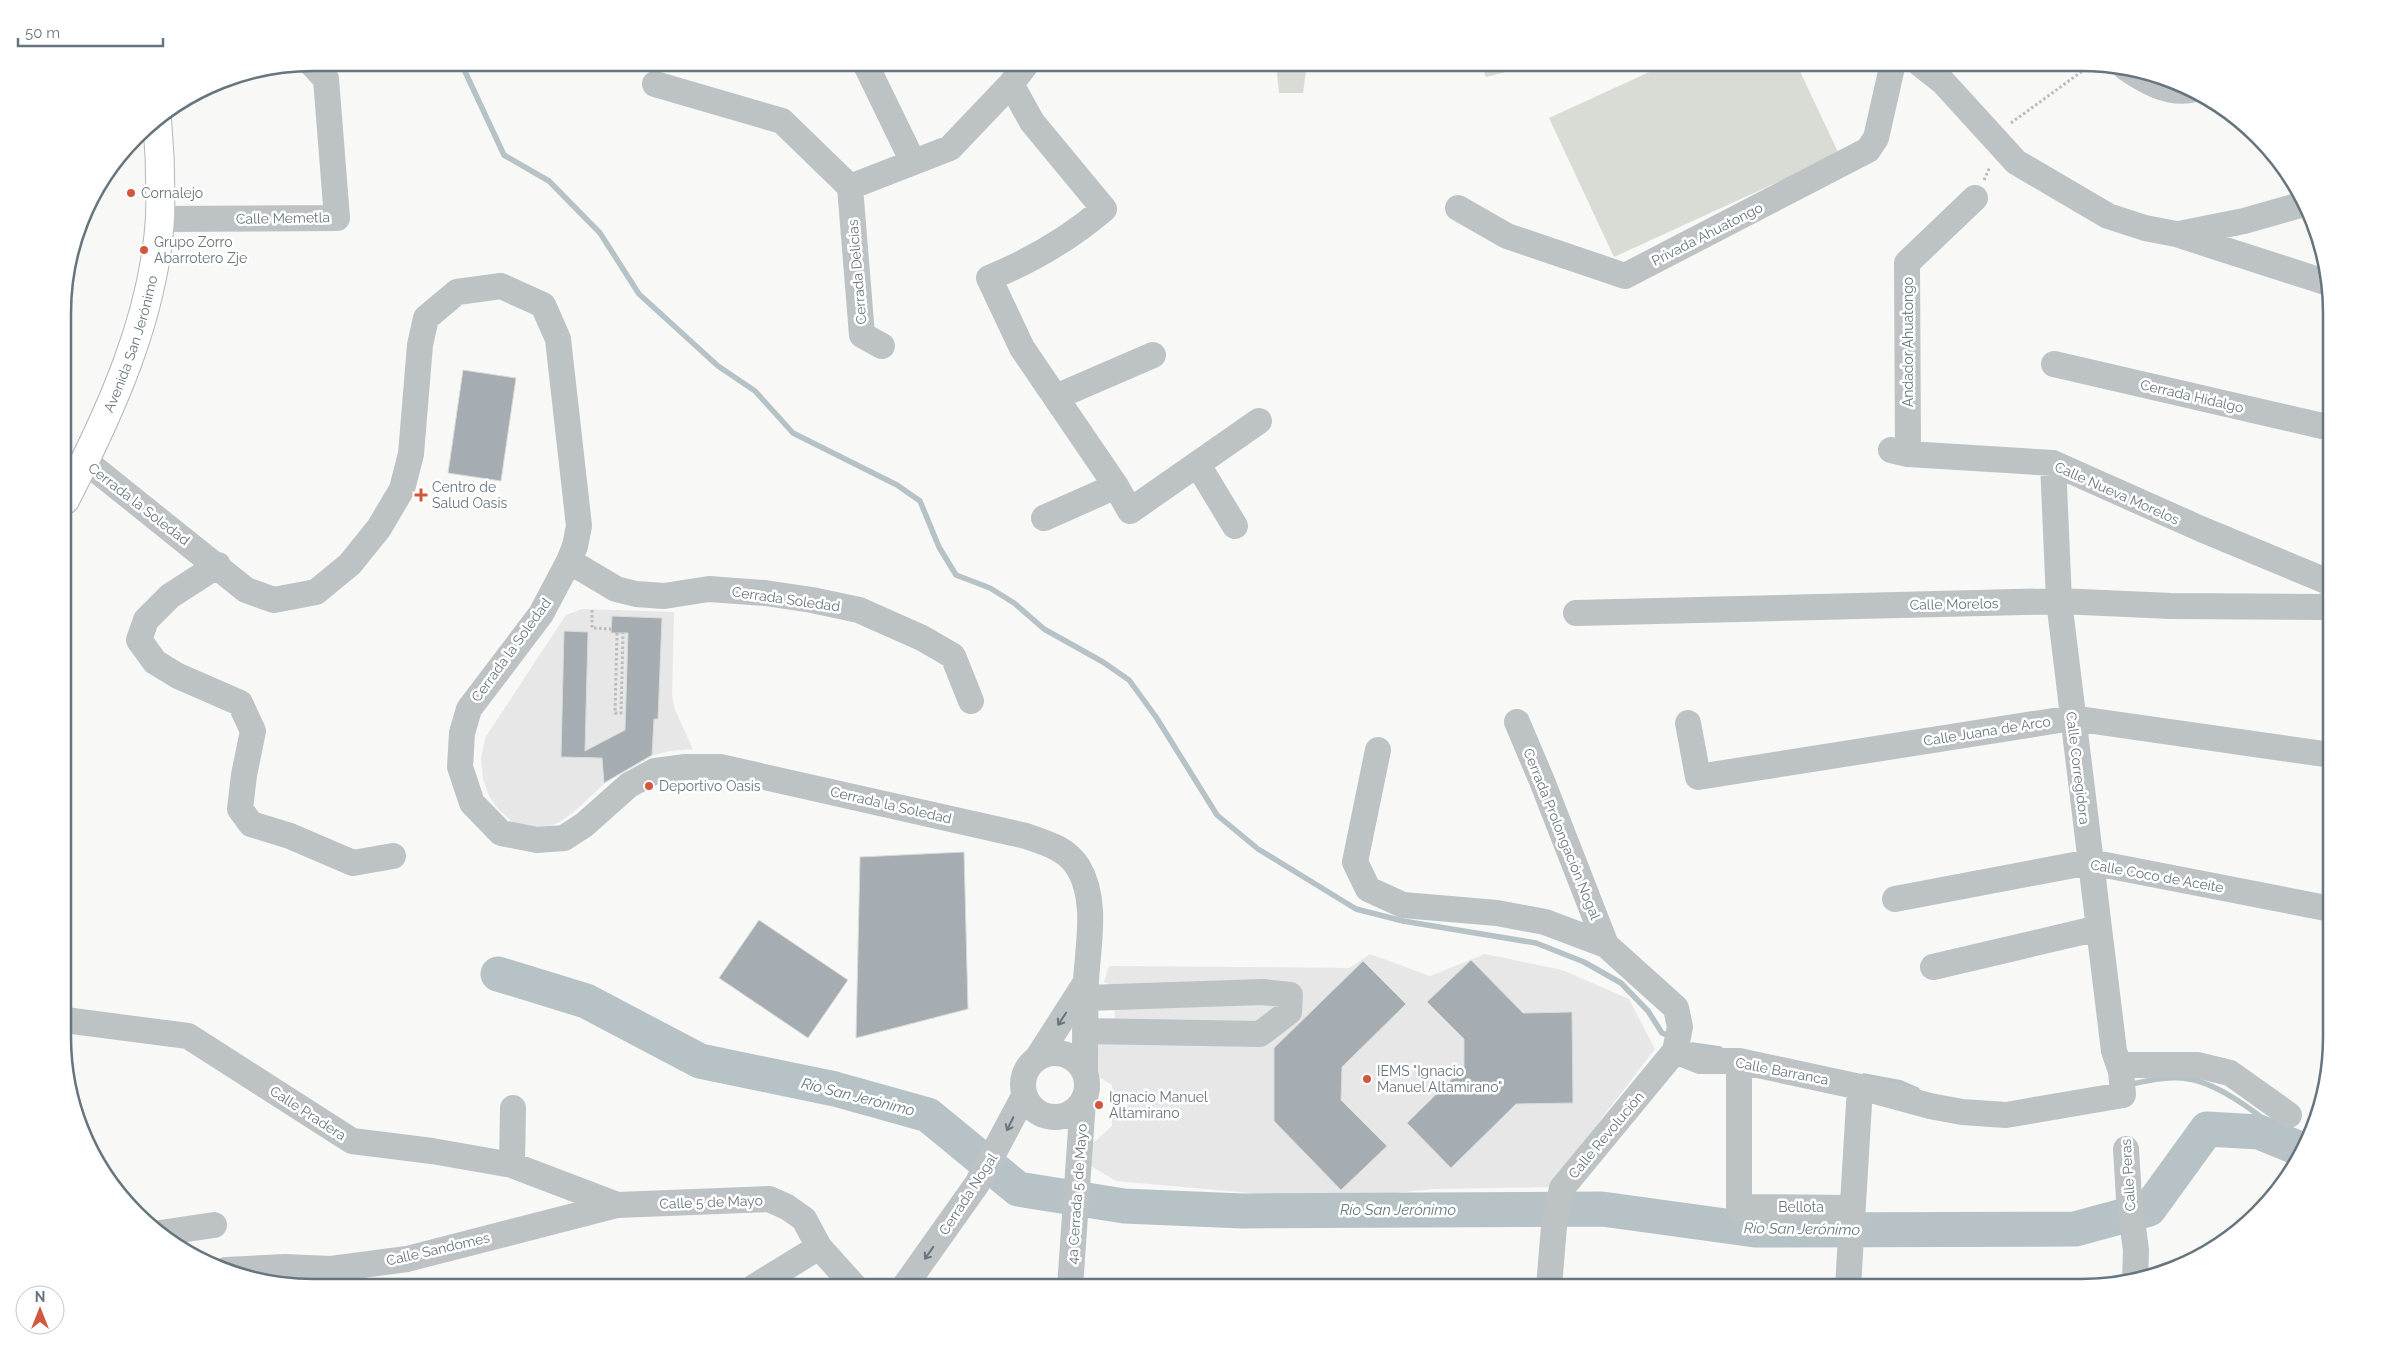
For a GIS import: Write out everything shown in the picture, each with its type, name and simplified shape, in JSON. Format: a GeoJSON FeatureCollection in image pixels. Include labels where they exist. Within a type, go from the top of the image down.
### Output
{"type":"FeatureCollection","features":[{"type":"Feature","properties":{"kind":"main road","name":"Avenida San Jerónimo"},"geometry":{"type":"LineString","coordinates":[[71,488],[114,397],[138,332],[151,281],[160,219],[160,154],[158,128]]}},
{"type":"Feature","properties":{"kind":"street","name":"Calle Memetla"},"geometry":{"type":"LineString","coordinates":[[160,219],[337,218],[326,79],[318,71]]}},
{"type":"Feature","properties":{"kind":"street"},"geometry":{"type":"LineString","coordinates":[[868,71],[913,162]]}},
{"type":"Feature","properties":{"kind":"street"},"geometry":{"type":"LineString","coordinates":[[655,84],[782,121],[850,188],[950,148],[1011,84],[1020,71]]}},
{"type":"Feature","properties":{"kind":"street","name":"Privada Ahuatongo"},"geometry":{"type":"LineString","coordinates":[[1458,208],[1507,236],[1625,276],[1868,150],[1876,138],[1891,71]]}},
{"type":"Feature","properties":{"kind":"street"},"geometry":{"type":"LineString","coordinates":[[1929,71],[1942,82],[2016,162],[2108,216],[2145,228],[2176,234],[2321,281]]}},
{"type":"Feature","properties":{"kind":"street"},"geometry":{"type":"LineString","coordinates":[[2141,78],[2146,82],[2172,89]]}},
{"type":"Feature","properties":{"kind":"street"},"geometry":{"type":"LineString","coordinates":[[1011,84],[1032,122],[1104,209],[1081,228],[1023,264],[989,278],[1022,348],[1116,486],[1130,511],[1259,421]]}},
{"type":"Feature","properties":{"kind":"street","name":"Cerrada Delicias"},"geometry":{"type":"LineString","coordinates":[[850,188],[862,335],[882,346]]}},
{"type":"Feature","properties":{"kind":"street","name":"Andador Ahuatongo"},"geometry":{"type":"LineString","coordinates":[[1900,452],[1907,263],[1975,198]]}},
{"type":"Feature","properties":{"kind":"street"},"geometry":{"type":"LineString","coordinates":[[2176,234],[2244,221],[2298,206]]}},
{"type":"Feature","properties":{"kind":"street","name":"Cerrada la Soledad"},"geometry":{"type":"LineString","coordinates":[[85,461],[246,590],[274,600],[316,592],[350,564],[379,528],[402,489],[412,454],[420,345],[426,318],[457,292],[501,286],[542,305],[558,339],[578,526],[575,546],[569,561],[541,614],[469,709],[462,733],[460,766],[472,802],[501,833],[537,840],[564,838],[584,825],[629,785],[655,771],[686,766],[720,768],[1026,836],[1064,850],[1077,866],[1084,881],[1090,913],[1086,990],[1085,1073]]}},
{"type":"Feature","properties":{"kind":"street"},"geometry":{"type":"LineString","coordinates":[[1056,397],[1153,355]]}},
{"type":"Feature","properties":{"kind":"street","name":"Cerrada Hidalgo"},"geometry":{"type":"LineString","coordinates":[[2054,364],[2323,426]]}},
{"type":"Feature","properties":{"kind":"street","name":"Calle Nueva Morelos"},"geometry":{"type":"LineString","coordinates":[[1900,452],[2053,463],[2201,529],[2323,580]]}},
{"type":"Feature","properties":{"kind":"street","name":"Calle Corregidora"},"geometry":{"type":"LineString","coordinates":[[2053,463],[2059,601],[2090,862],[2120,1075]]}},
{"type":"Feature","properties":{"kind":"street"},"geometry":{"type":"LineString","coordinates":[[1198,465],[1236,526]]}},
{"type":"Feature","properties":{"kind":"street"},"geometry":{"type":"LineString","coordinates":[[1044,518],[1116,486]]}},
{"type":"Feature","properties":{"kind":"street","name":"Cerrada Soledad"},"geometry":{"type":"LineString","coordinates":[[569,561],[616,589],[636,594],[664,596],[709,589],[765,593],[859,610],[922,638],[953,656],[971,701]]}},
{"type":"Feature","properties":{"kind":"street"},"geometry":{"type":"LineString","coordinates":[[218,566],[170,596],[146,620],[139,640],[155,662],[178,676],[240,703],[253,731],[240,809],[251,824],[290,836],[353,863],[394,856]]}},
{"type":"Feature","properties":{"kind":"street","name":"Calle Morelos"},"geometry":{"type":"LineString","coordinates":[[1576,613],[2059,601],[2171,606],[2323,606]]}},
{"type":"Feature","properties":{"kind":"street","name":"Calle Juana de Arco"},"geometry":{"type":"LineString","coordinates":[[1688,723],[1698,777],[2072,718],[2323,754]]}},
{"type":"Feature","properties":{"kind":"street","name":"Cerrada Prolongación Nogal"},"geometry":{"type":"LineString","coordinates":[[1517,722],[1606,945]]}},
{"type":"Feature","properties":{"kind":"street"},"geometry":{"type":"LineString","coordinates":[[1378,750],[1355,862],[1368,889],[1403,904],[1497,912],[1545,922],[1606,945],[1676,1008],[1677,1042]]}},
{"type":"Feature","properties":{"kind":"street","name":"Calle Coco de Aceite"},"geometry":{"type":"LineString","coordinates":[[1895,899],[2090,862],[2323,908]]}},
{"type":"Feature","properties":{"kind":"street"},"geometry":{"type":"LineString","coordinates":[[1933,967],[2099,928]]}},
{"type":"Feature","properties":{"kind":"street"},"geometry":{"type":"LineString","coordinates":[[1085,1031],[1260,1034],[1289,1012],[1290,995],[1263,992],[1086,990]]}},
{"type":"Feature","properties":{"kind":"street","name":"Cerrada la Soledad"},"geometry":{"type":"LineString","coordinates":[[1038,1057],[1086,990]]}},
{"type":"Feature","properties":{"kind":"street","name":"Calle Pradera"},"geometry":{"type":"LineString","coordinates":[[71,1021],[188,1036],[352,1141],[432,1151],[512,1165],[617,1205]]}},
{"type":"Feature","properties":{"kind":"street","name":"Calle Barranca"},"geometry":{"type":"LineString","coordinates":[[1677,1042],[1700,1061],[1739,1061],[1860,1087],[1930,1106],[1962,1112],[2006,1115],[2120,1075],[2197,1065],[2230,1073],[2289,1115]]}},
{"type":"Feature","properties":{"kind":"street","name":"Calle Revolución"},"geometry":{"type":"LineString","coordinates":[[1550,1279],[1554,1226],[1562,1188],[1677,1042]]}},
{"type":"Feature","properties":{"kind":"street"},"geometry":{"type":"LineString","coordinates":[[1049,1053],[1071,1056],[1079,1063],[1085,1073],[1087,1087],[1083,1101],[1077,1109],[1068,1115],[1047,1117],[1029,1106],[1024,1096],[1022,1085],[1024,1074],[1030,1064],[1038,1057],[1049,1053]]}},
{"type":"Feature","properties":{"kind":"street","name":"Bellota"},"geometry":{"type":"LineString","coordinates":[[1739,1061],[1745,1207],[1852,1211]]}},
{"type":"Feature","properties":{"kind":"street"},"geometry":{"type":"LineString","coordinates":[[1849,1279],[1860,1087]]}},
{"type":"Feature","properties":{"kind":"street","name":"Cerrada Nogal"},"geometry":{"type":"LineString","coordinates":[[910,1279],[977,1184],[996,1152],[1024,1096]]}},
{"type":"Feature","properties":{"kind":"street","name":"4a Cerrada 5 de Mayo"},"geometry":{"type":"LineString","coordinates":[[1071,1279],[1083,1101]]}},
{"type":"Feature","properties":{"kind":"street"},"geometry":{"type":"LineString","coordinates":[[512,1165],[513,1108]]}},
{"type":"Feature","properties":{"kind":"street","name":"Calle Peras"},"geometry":{"type":"LineString","coordinates":[[2126,1149],[2128,1198],[2136,1250],[2135,1273]]}},
{"type":"Feature","properties":{"kind":"street","name":"Calle 5 de Mayo"},"geometry":{"type":"LineString","coordinates":[[617,1205],[768,1199],[788,1207],[804,1219],[819,1247],[848,1279]]}},
{"type":"Feature","properties":{"kind":"street","name":"Calle Sandomes"},"geometry":{"type":"LineString","coordinates":[[244,1269],[285,1267],[331,1269],[407,1259],[617,1205]]}},
{"type":"Feature","properties":{"kind":"street"},"geometry":{"type":"LineString","coordinates":[[170,1232],[214,1225]]}},
{"type":"Feature","properties":{"kind":"street"},"geometry":{"type":"LineString","coordinates":[[767,1279],[819,1247]]}},
{"type":"Feature","properties":{"kind":"path"},"geometry":{"type":"LineString","coordinates":[[1975,198],[1996,141],[2083,71]]}},
{"type":"Feature","properties":{"kind":"path"},"geometry":{"type":"LineString","coordinates":[[592,610],[592,628],[611,628]]}},
{"type":"Feature","properties":{"kind":"path"},"geometry":{"type":"LineString","coordinates":[[617,633],[615,713],[621,713],[623,633]]}},
{"type":"Feature","properties":{"kind":"shaded area"},"geometry":{"type":"Polygon","coordinates":[[[1277,71],[1306,71],[1303,93],[1279,93],[1277,71]]]}},
{"type":"Feature","properties":{"kind":"shaded area"},"geometry":{"type":"Polygon","coordinates":[[[1483,71],[1510,71],[1486,77],[1483,71]]]}},
{"type":"Feature","properties":{"kind":"shaded area"},"geometry":{"type":"Polygon","coordinates":[[[1652,71],[1800,71],[1839,154],[1614,257],[1549,118],[1652,71]]]}},
{"type":"Feature","properties":{"kind":"shaded area"},"geometry":{"type":"Polygon","coordinates":[[[582,609],[674,612],[672,696],[675,710],[693,749],[670,751],[654,755],[605,783],[560,822],[544,828],[526,827],[511,821],[498,809],[489,796],[483,779],[481,759],[485,738],[566,615],[582,609]]]}},
{"type":"Feature","properties":{"kind":"shaded area","name":"IEMS \"Ignacio Manuel Altamirano\""},"geometry":{"type":"Polygon","coordinates":[[[1370,954],[1430,976],[1485,954],[1562,970],[1629,999],[1655,1049],[1549,1187],[1433,1189],[1329,1200],[1116,1181],[1091,1166],[1089,1147],[1112,1126],[1112,1085],[1093,1073],[1097,1039],[1115,1034],[1114,986],[1104,982],[1109,966],[1350,968],[1370,954]]]}},
{"type":"Feature","properties":{"kind":"building"},"geometry":{"type":"Polygon","coordinates":[[[463,370],[516,378],[501,481],[448,473],[463,370]]]}},
{"type":"Feature","properties":{"kind":"building"},"geometry":{"type":"Polygon","coordinates":[[[612,616],[662,618],[658,719],[654,719],[652,755],[604,783],[602,758],[561,757],[564,631],[588,632],[585,751],[625,730],[628,633],[611,633],[612,616]]]}},
{"type":"Feature","properties":{"kind":"building"},"geometry":{"type":"Polygon","coordinates":[[[964,852],[968,1009],[856,1038],[860,857],[964,852]]]}},
{"type":"Feature","properties":{"kind":"building"},"geometry":{"type":"Polygon","coordinates":[[[759,920],[848,980],[808,1038],[719,978],[759,920]]]}},
{"type":"Feature","properties":{"kind":"building"},"geometry":{"type":"Polygon","coordinates":[[[1471,960],[1523,1013],[1572,1012],[1573,1103],[1516,1104],[1451,1168],[1407,1123],[1464,1067],[1464,1039],[1427,1002],[1471,960]]]}},
{"type":"Feature","properties":{"kind":"building"},"geometry":{"type":"Polygon","coordinates":[[[1363,961],[1406,1004],[1342,1067],[1341,1100],[1387,1146],[1341,1190],[1274,1121],[1274,1048],[1363,961]]]}},
{"type":"Feature","properties":{"kind":"waterway"},"geometry":{"type":"LineString","coordinates":[[465,71],[504,155],[549,181],[600,233],[639,294],[718,366],[755,391],[793,433],[897,485],[920,501],[939,547],[956,575],[990,588],[1014,603],[1044,629],[1103,662],[1129,680],[1156,717],[1217,815],[1258,849],[1356,909],[1403,921],[1536,943],[1584,962],[1621,983],[1648,1011],[1662,1033],[1672,1037]]}},
{"type":"Feature","properties":{"kind":"waterway","name":"Río San Jerónimo"},"geometry":{"type":"LineString","coordinates":[[498,974],[586,1001],[700,1061],[835,1089],[928,1115],[1018,1189],[1124,1206],[1242,1211],[1602,1209],[1755,1230],[2075,1229],[2149,1209],[2207,1129],[2259,1132],[2296,1147]]}},
{"type":"Feature","properties":{"kind":"waterway"},"geometry":{"type":"LineString","coordinates":[[1692,1045],[1720,1049]]}},
{"type":"Feature","properties":{"kind":"waterway"},"geometry":{"type":"LineString","coordinates":[[1864,1076],[1901,1083],[1917,1090]]}},
{"type":"Feature","properties":{"kind":"waterway"},"geometry":{"type":"LineString","coordinates":[[2128,1085],[2174,1078],[2189,1079],[2203,1083],[2234,1098],[2297,1145]]}},
{"type":"Feature","properties":{"kind":"place","name":"Cornalejo"},"geometry":{"type":"Point","coordinates":[131,193]}},
{"type":"Feature","properties":{"kind":"place","name":"Grupo Zorro Abarrotero Zje"},"geometry":{"type":"Point","coordinates":[144,250]}},
{"type":"Feature","properties":{"kind":"place","name":"Centro de Salud Oasis"},"geometry":{"type":"Point","coordinates":[421,495]}},
{"type":"Feature","properties":{"kind":"place","name":"Deportivo Oasis"},"geometry":{"type":"Point","coordinates":[649,786]}},
{"type":"Feature","properties":{"kind":"place","name":"IEMS \"Ignacio Manuel Altamirano\""},"geometry":{"type":"Point","coordinates":[1367,1079]}},
{"type":"Feature","properties":{"kind":"place","name":"Ignacio Manuel Altamirano"},"geometry":{"type":"Point","coordinates":[1099,1105]}}]}
